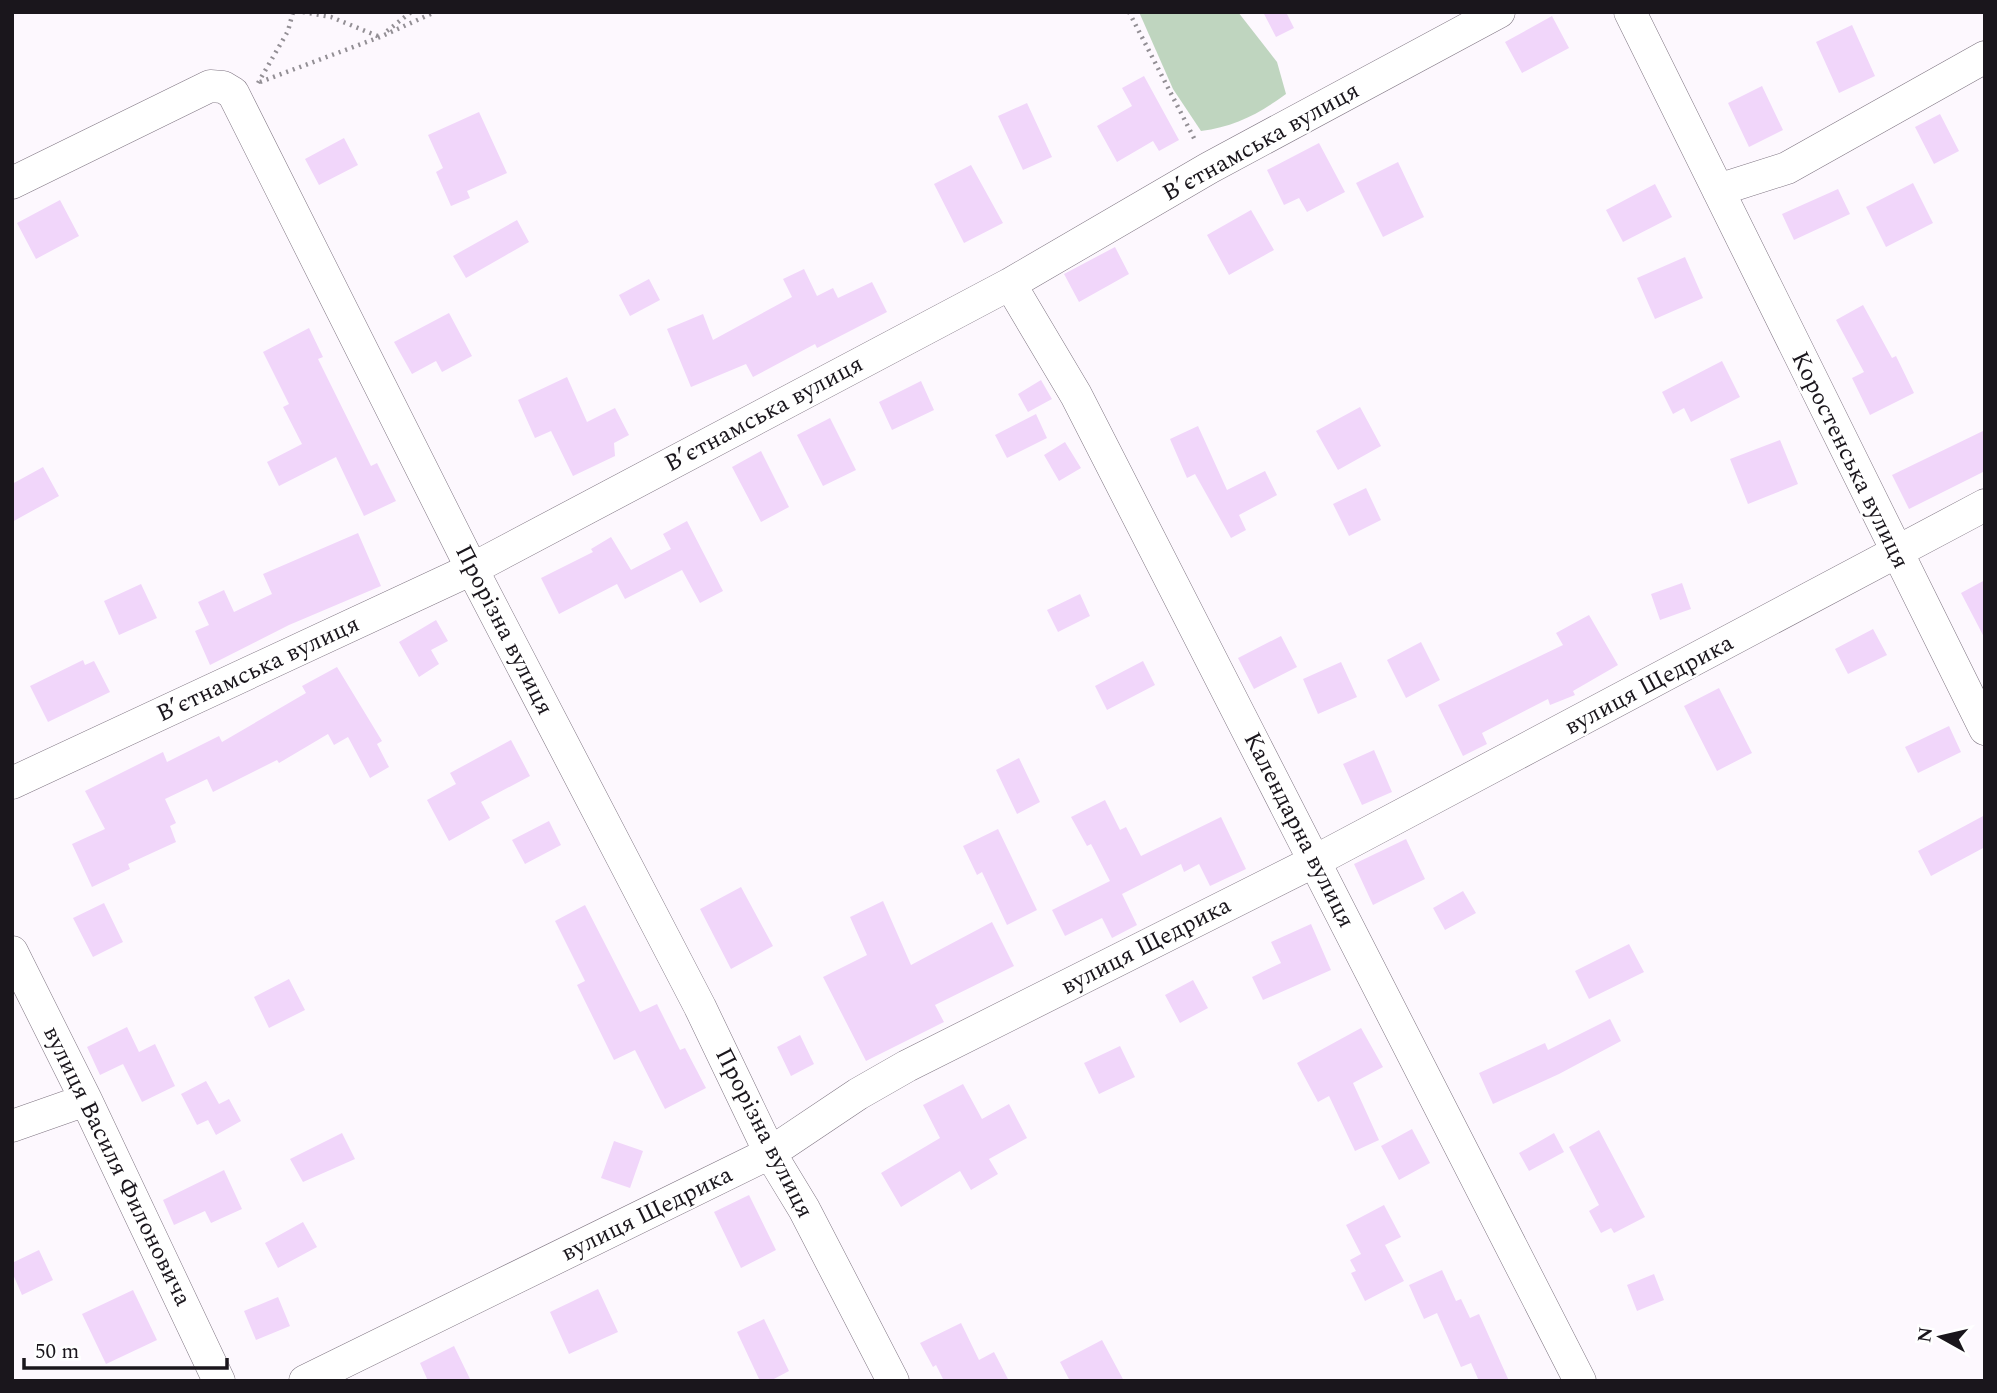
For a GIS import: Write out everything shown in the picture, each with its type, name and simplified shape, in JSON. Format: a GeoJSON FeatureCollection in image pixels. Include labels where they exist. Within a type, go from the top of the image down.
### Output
{"type":"FeatureCollection","features":[{"type":"Feature","properties":{"kind":"street","name":"Вʼєтнамська вулиця"},"geometry":{"type":"LineString","coordinates":[[12,783],[472,569],[1010,284],[1209,169],[1499,12]]}},
{"type":"Feature","properties":{"kind":"street","name":"Коростенська вулиця"},"geometry":{"type":"LineString","coordinates":[[1630,12],[1896,554],[1985,729]]}},
{"type":"Feature","properties":{"kind":"street"},"geometry":{"type":"LineString","coordinates":[[1718,190],[1787,168],[1985,57]]}},
{"type":"Feature","properties":{"kind":"street"},"geometry":{"type":"LineString","coordinates":[[12,183],[210,86],[245,88]]}},
{"type":"Feature","properties":{"kind":"street","name":"Прорізна вулиця"},"geometry":{"type":"LineString","coordinates":[[245,88],[472,569],[700,1007],[771,1153],[804,1209],[893,1381]]}},
{"type":"Feature","properties":{"kind":"street","name":"Календарна вулиця"},"geometry":{"type":"LineString","coordinates":[[1010,284],[1076,395],[1580,1381]]}},
{"type":"Feature","properties":{"kind":"street","name":"вулиця Щедрика"},"geometry":{"type":"LineString","coordinates":[[305,1381],[771,1153],[858,1094],[907,1066],[1315,862],[1985,505]]}},
{"type":"Feature","properties":{"kind":"street","name":"вулиця Василя Филоновича"},"geometry":{"type":"LineString","coordinates":[[12,952],[86,1100],[219,1381]]}},
{"type":"Feature","properties":{"kind":"street"},"geometry":{"type":"LineString","coordinates":[[12,1126],[86,1100]]}},
{"type":"Feature","properties":{"kind":"path"},"geometry":{"type":"LineString","coordinates":[[245,88],[288,31],[293,12]]}},
{"type":"Feature","properties":{"kind":"path"},"geometry":{"type":"LineString","coordinates":[[303,12],[331,17],[380,37]]}},
{"type":"Feature","properties":{"kind":"path"},"geometry":{"type":"LineString","coordinates":[[380,37],[411,12]]}},
{"type":"Feature","properties":{"kind":"path"},"geometry":{"type":"LineString","coordinates":[[245,88],[380,37],[435,12]]}},
{"type":"Feature","properties":{"kind":"path"},"geometry":{"type":"LineString","coordinates":[[1129,12],[1209,169]]}},
{"type":"Feature","properties":{"kind":"green space"},"geometry":{"type":"Polygon","coordinates":[[[1139,12],[1238,12],[1277,62],[1286,94],[1246,119],[1201,131],[1173,89],[1139,12]]]}},
{"type":"Feature","properties":{"kind":"building"},"geometry":{"type":"Polygon","coordinates":[[[1263,12],[1286,12],[1294,28],[1276,37],[1263,12]]]}},
{"type":"Feature","properties":{"kind":"building"},"geometry":{"type":"Polygon","coordinates":[[[1552,16],[1569,48],[1522,73],[1505,42],[1552,16]]]}},
{"type":"Feature","properties":{"kind":"building"},"geometry":{"type":"Polygon","coordinates":[[[1852,25],[1875,76],[1839,93],[1816,42],[1852,25]]]}},
{"type":"Feature","properties":{"kind":"building"},"geometry":{"type":"Polygon","coordinates":[[[1144,76],[1179,140],[1159,151],[1153,141],[1117,162],[1097,126],[1132,106],[1122,88],[1144,76]]]}},
{"type":"Feature","properties":{"kind":"building"},"geometry":{"type":"Polygon","coordinates":[[[1762,86],[1783,130],[1749,147],[1728,103],[1762,86]]]}},
{"type":"Feature","properties":{"kind":"building"},"geometry":{"type":"Polygon","coordinates":[[[1027,103],[1052,157],[1023,170],[998,116],[1027,103]]]}},
{"type":"Feature","properties":{"kind":"building"},"geometry":{"type":"Polygon","coordinates":[[[479,112],[507,173],[467,191],[470,198],[451,206],[436,172],[443,168],[428,135],[479,112]]]}},
{"type":"Feature","properties":{"kind":"building"},"geometry":{"type":"Polygon","coordinates":[[[1940,114],[1959,151],[1934,164],[1915,127],[1940,114]]]}},
{"type":"Feature","properties":{"kind":"building"},"geometry":{"type":"Polygon","coordinates":[[[344,138],[358,165],[319,185],[305,159],[344,138]]]}},
{"type":"Feature","properties":{"kind":"building"},"geometry":{"type":"Polygon","coordinates":[[[1319,143],[1345,192],[1307,212],[1299,198],[1284,205],[1267,170],[1319,143]]]}},
{"type":"Feature","properties":{"kind":"building"},"geometry":{"type":"Polygon","coordinates":[[[1398,162],[1424,217],[1383,237],[1356,183],[1398,162]]]}},
{"type":"Feature","properties":{"kind":"building"},"geometry":{"type":"Polygon","coordinates":[[[971,165],[1003,223],[964,243],[934,184],[971,165]]]}},
{"type":"Feature","properties":{"kind":"building"},"geometry":{"type":"Polygon","coordinates":[[[1913,183],[1933,223],[1886,247],[1866,207],[1913,183]]]}},
{"type":"Feature","properties":{"kind":"building"},"geometry":{"type":"Polygon","coordinates":[[[1655,184],[1672,217],[1623,242],[1606,210],[1655,184]]]}},
{"type":"Feature","properties":{"kind":"building"},"geometry":{"type":"Polygon","coordinates":[[[1838,189],[1850,214],[1794,240],[1782,214],[1838,189]]]}},
{"type":"Feature","properties":{"kind":"building"},"geometry":{"type":"Polygon","coordinates":[[[60,200],[79,236],[36,259],[17,223],[60,200]]]}},
{"type":"Feature","properties":{"kind":"building"},"geometry":{"type":"Polygon","coordinates":[[[1251,210],[1274,250],[1229,275],[1207,235],[1251,210]]]}},
{"type":"Feature","properties":{"kind":"building"},"geometry":{"type":"Polygon","coordinates":[[[517,220],[529,242],[466,278],[453,256],[517,220]]]}},
{"type":"Feature","properties":{"kind":"building"},"geometry":{"type":"Polygon","coordinates":[[[1115,247],[1129,274],[1079,302],[1064,274],[1115,247]]]}},
{"type":"Feature","properties":{"kind":"building"},"geometry":{"type":"Polygon","coordinates":[[[1685,257],[1703,298],[1655,319],[1637,278],[1685,257]]]}},
{"type":"Feature","properties":{"kind":"building"},"geometry":{"type":"Polygon","coordinates":[[[804,269],[817,296],[833,288],[838,298],[872,282],[887,312],[817,348],[815,344],[753,377],[746,364],[691,387],[667,329],[703,314],[713,340],[792,297],[783,279],[804,269]]]}},
{"type":"Feature","properties":{"kind":"building"},"geometry":{"type":"Polygon","coordinates":[[[649,279],[660,300],[630,316],[619,295],[649,279]]]}},
{"type":"Feature","properties":{"kind":"building"},"geometry":{"type":"Polygon","coordinates":[[[1863,305],[1892,358],[1896,356],[1914,393],[1870,415],[1852,378],[1864,372],[1836,320],[1863,305]]]}},
{"type":"Feature","properties":{"kind":"building"},"geometry":{"type":"Polygon","coordinates":[[[449,313],[472,356],[442,372],[436,361],[412,374],[394,342],[449,313]]]}},
{"type":"Feature","properties":{"kind":"building"},"geometry":{"type":"Polygon","coordinates":[[[309,328],[323,357],[318,359],[371,466],[377,463],[396,501],[364,516],[336,457],[279,486],[267,462],[302,444],[283,407],[289,404],[263,352],[309,328]]]}},
{"type":"Feature","properties":{"kind":"building"},"geometry":{"type":"Polygon","coordinates":[[[1722,361],[1740,397],[1691,422],[1684,408],[1673,414],[1662,392],[1722,361]]]}},
{"type":"Feature","properties":{"kind":"building"},"geometry":{"type":"Polygon","coordinates":[[[567,377],[587,422],[615,408],[629,435],[614,443],[615,456],[573,476],[551,431],[535,438],[518,400],[567,377]]]}},
{"type":"Feature","properties":{"kind":"building"},"geometry":{"type":"Polygon","coordinates":[[[1041,380],[1052,399],[1028,412],[1018,394],[1041,380]]]}},
{"type":"Feature","properties":{"kind":"building"},"geometry":{"type":"Polygon","coordinates":[[[921,381],[934,410],[892,430],[879,402],[921,381]]]}},
{"type":"Feature","properties":{"kind":"building"},"geometry":{"type":"Polygon","coordinates":[[[1360,407],[1381,446],[1338,470],[1316,431],[1360,407]]]}},
{"type":"Feature","properties":{"kind":"building"},"geometry":{"type":"Polygon","coordinates":[[[1036,414],[1047,438],[1007,458],[995,435],[1036,414]]]}},
{"type":"Feature","properties":{"kind":"building"},"geometry":{"type":"Polygon","coordinates":[[[830,418],[856,470],[823,486],[797,435],[830,418]]]}},
{"type":"Feature","properties":{"kind":"building"},"geometry":{"type":"Polygon","coordinates":[[[1198,426],[1227,490],[1265,471],[1277,495],[1239,515],[1246,530],[1231,538],[1195,474],[1187,478],[1170,439],[1198,426]]]}},
{"type":"Feature","properties":{"kind":"building"},"geometry":{"type":"Polygon","coordinates":[[[1985,430],[1985,471],[1909,509],[1892,475],[1985,430]]]}},
{"type":"Feature","properties":{"kind":"building"},"geometry":{"type":"Polygon","coordinates":[[[1780,440],[1798,484],[1748,504],[1730,459],[1780,440]]]}},
{"type":"Feature","properties":{"kind":"building"},"geometry":{"type":"Polygon","coordinates":[[[1065,442],[1081,468],[1059,481],[1044,455],[1065,442]]]}},
{"type":"Feature","properties":{"kind":"building"},"geometry":{"type":"Polygon","coordinates":[[[761,451],[789,507],[761,522],[732,467],[761,451]]]}},
{"type":"Feature","properties":{"kind":"building"},"geometry":{"type":"Polygon","coordinates":[[[43,467],[59,496],[12,522],[12,484],[43,467]]]}},
{"type":"Feature","properties":{"kind":"building"},"geometry":{"type":"Polygon","coordinates":[[[1366,488],[1381,520],[1349,536],[1333,504],[1366,488]]]}},
{"type":"Feature","properties":{"kind":"building"},"geometry":{"type":"Polygon","coordinates":[[[687,521],[723,591],[700,603],[682,570],[625,599],[617,584],[559,614],[541,578],[593,552],[591,549],[611,537],[631,570],[671,549],[663,534],[687,521]]]}},
{"type":"Feature","properties":{"kind":"building"},"geometry":{"type":"Polygon","coordinates":[[[358,533],[381,586],[289,625],[210,665],[195,631],[209,625],[198,602],[224,590],[234,612],[272,594],[263,574],[358,533]]]}},
{"type":"Feature","properties":{"kind":"building"},"geometry":{"type":"Polygon","coordinates":[[[1985,580],[1985,639],[1961,593],[1985,580]]]}},
{"type":"Feature","properties":{"kind":"building"},"geometry":{"type":"Polygon","coordinates":[[[1682,583],[1691,609],[1660,620],[1651,594],[1682,583]]]}},
{"type":"Feature","properties":{"kind":"building"},"geometry":{"type":"Polygon","coordinates":[[[141,584],[157,618],[119,635],[104,601],[141,584]]]}},
{"type":"Feature","properties":{"kind":"building"},"geometry":{"type":"Polygon","coordinates":[[[1080,594],[1090,616],[1058,632],[1047,610],[1080,594]]]}},
{"type":"Feature","properties":{"kind":"building"},"geometry":{"type":"Polygon","coordinates":[[[1589,615],[1618,665],[1573,691],[1575,695],[1550,705],[1548,699],[1482,733],[1487,744],[1463,756],[1438,705],[1563,645],[1556,633],[1589,615]]]}},
{"type":"Feature","properties":{"kind":"building"},"geometry":{"type":"Polygon","coordinates":[[[436,620],[448,641],[431,650],[439,664],[419,677],[399,642],[436,620]]]}},
{"type":"Feature","properties":{"kind":"building"},"geometry":{"type":"Polygon","coordinates":[[[1873,629],[1887,655],[1848,674],[1835,649],[1873,629]]]}},
{"type":"Feature","properties":{"kind":"building"},"geometry":{"type":"Polygon","coordinates":[[[1281,636],[1297,667],[1254,689],[1238,658],[1281,636]]]}},
{"type":"Feature","properties":{"kind":"building"},"geometry":{"type":"Polygon","coordinates":[[[1421,642],[1440,680],[1406,698],[1387,660],[1421,642]]]}},
{"type":"Feature","properties":{"kind":"building"},"geometry":{"type":"Polygon","coordinates":[[[83,660],[85,665],[94,661],[110,692],[48,722],[30,686],[83,660]]]}},
{"type":"Feature","properties":{"kind":"building"},"geometry":{"type":"Polygon","coordinates":[[[1143,661],[1155,685],[1107,710],[1095,686],[1143,661]]]}},
{"type":"Feature","properties":{"kind":"building"},"geometry":{"type":"Polygon","coordinates":[[[1341,662],[1357,697],[1318,714],[1303,679],[1341,662]]]}},
{"type":"Feature","properties":{"kind":"building"},"geometry":{"type":"Polygon","coordinates":[[[337,667],[382,741],[377,744],[389,767],[370,778],[348,737],[334,745],[328,734],[279,763],[277,760],[213,792],[207,779],[165,799],[176,823],[170,826],[176,842],[128,864],[130,869],[92,887],[72,844],[105,829],[85,791],[163,752],[167,762],[219,736],[222,742],[306,693],[302,686],[337,667]]]}},
{"type":"Feature","properties":{"kind":"building"},"geometry":{"type":"Polygon","coordinates":[[[1719,688],[1752,753],[1717,771],[1684,706],[1719,688]]]}},
{"type":"Feature","properties":{"kind":"building"},"geometry":{"type":"Polygon","coordinates":[[[1949,726],[1961,752],[1918,773],[1905,747],[1949,726]]]}},
{"type":"Feature","properties":{"kind":"building"},"geometry":{"type":"Polygon","coordinates":[[[511,740],[530,776],[481,802],[490,818],[449,841],[427,800],[456,784],[450,773],[511,740]]]}},
{"type":"Feature","properties":{"kind":"building"},"geometry":{"type":"Polygon","coordinates":[[[1374,750],[1392,792],[1362,805],[1343,764],[1374,750]]]}},
{"type":"Feature","properties":{"kind":"building"},"geometry":{"type":"Polygon","coordinates":[[[1019,758],[1040,802],[1017,814],[996,770],[1019,758]]]}},
{"type":"Feature","properties":{"kind":"building"},"geometry":{"type":"Polygon","coordinates":[[[1105,800],[1120,830],[1126,827],[1141,856],[1221,817],[1246,869],[1210,886],[1199,864],[1184,872],[1181,864],[1122,894],[1137,925],[1112,938],[1102,918],[1065,936],[1052,910],[1110,881],[1091,844],[1087,846],[1071,817],[1105,800]]]}},
{"type":"Feature","properties":{"kind":"building"},"geometry":{"type":"Polygon","coordinates":[[[1985,815],[1985,847],[1931,876],[1918,851],[1985,815]]]}},
{"type":"Feature","properties":{"kind":"building"},"geometry":{"type":"Polygon","coordinates":[[[549,821],[561,845],[525,864],[512,840],[549,821]]]}},
{"type":"Feature","properties":{"kind":"building"},"geometry":{"type":"Polygon","coordinates":[[[998,829],[1037,910],[1007,925],[982,872],[977,875],[963,846],[998,829]]]}},
{"type":"Feature","properties":{"kind":"building"},"geometry":{"type":"Polygon","coordinates":[[[1406,839],[1425,879],[1373,905],[1354,864],[1406,839]]]}},
{"type":"Feature","properties":{"kind":"building"},"geometry":{"type":"Polygon","coordinates":[[[741,887],[773,946],[731,969],[700,909],[741,887]]]}},
{"type":"Feature","properties":{"kind":"building"},"geometry":{"type":"Polygon","coordinates":[[[1463,891],[1476,913],[1445,930],[1433,908],[1463,891]]]}},
{"type":"Feature","properties":{"kind":"building"},"geometry":{"type":"Polygon","coordinates":[[[883,901],[911,965],[992,922],[1014,966],[935,1005],[944,1022],[866,1061],[823,977],[867,955],[850,917],[883,901]]]}},
{"type":"Feature","properties":{"kind":"building"},"geometry":{"type":"Polygon","coordinates":[[[104,903],[123,942],[93,957],[73,918],[104,903]]]}},
{"type":"Feature","properties":{"kind":"building"},"geometry":{"type":"Polygon","coordinates":[[[585,905],[640,1012],[657,1004],[680,1050],[685,1048],[706,1088],[665,1109],[635,1050],[614,1060],[577,985],[585,981],[555,921],[585,905]]]}},
{"type":"Feature","properties":{"kind":"building"},"geometry":{"type":"Polygon","coordinates":[[[1311,924],[1331,970],[1263,1000],[1252,977],[1281,963],[1271,942],[1311,924]]]}},
{"type":"Feature","properties":{"kind":"building"},"geometry":{"type":"Polygon","coordinates":[[[1629,944],[1644,972],[1589,999],[1575,971],[1629,944]]]}},
{"type":"Feature","properties":{"kind":"building"},"geometry":{"type":"Polygon","coordinates":[[[289,979],[305,1010],[269,1028],[254,997],[289,979]]]}},
{"type":"Feature","properties":{"kind":"building"},"geometry":{"type":"Polygon","coordinates":[[[1193,980],[1208,1008],[1180,1023],[1165,995],[1193,980]]]}},
{"type":"Feature","properties":{"kind":"building"},"geometry":{"type":"Polygon","coordinates":[[[1610,1019],[1621,1041],[1559,1074],[1493,1104],[1479,1073],[1545,1043],[1548,1050],[1610,1019]]]}},
{"type":"Feature","properties":{"kind":"building"},"geometry":{"type":"Polygon","coordinates":[[[127,1027],[139,1052],[155,1044],[175,1086],[142,1102],[123,1064],[100,1075],[87,1047],[127,1027]]]}},
{"type":"Feature","properties":{"kind":"building"},"geometry":{"type":"Polygon","coordinates":[[[1361,1028],[1383,1067],[1353,1083],[1379,1140],[1355,1151],[1329,1096],[1318,1102],[1297,1063],[1361,1028]]]}},
{"type":"Feature","properties":{"kind":"building"},"geometry":{"type":"Polygon","coordinates":[[[800,1035],[814,1064],[791,1076],[777,1047],[800,1035]]]}},
{"type":"Feature","properties":{"kind":"building"},"geometry":{"type":"Polygon","coordinates":[[[1120,1046],[1135,1077],[1099,1094],[1084,1063],[1120,1046]]]}},
{"type":"Feature","properties":{"kind":"building"},"geometry":{"type":"Polygon","coordinates":[[[206,1081],[219,1104],[229,1099],[241,1121],[216,1135],[208,1120],[197,1125],[181,1094],[206,1081]]]}},
{"type":"Feature","properties":{"kind":"building"},"geometry":{"type":"Polygon","coordinates":[[[963,1084],[982,1119],[1009,1104],[1027,1138],[989,1159],[998,1174],[971,1190],[960,1171],[901,1207],[881,1173],[940,1138],[923,1105],[963,1084]]]}},
{"type":"Feature","properties":{"kind":"building"},"geometry":{"type":"Polygon","coordinates":[[[1412,1129],[1430,1163],[1399,1180],[1381,1146],[1412,1129]]]}},
{"type":"Feature","properties":{"kind":"building"},"geometry":{"type":"Polygon","coordinates":[[[1599,1130],[1645,1217],[1614,1233],[1611,1228],[1601,1233],[1589,1211],[1599,1205],[1569,1147],[1599,1130]]]}},
{"type":"Feature","properties":{"kind":"building"},"geometry":{"type":"Polygon","coordinates":[[[342,1133],[355,1159],[303,1182],[290,1159],[342,1133]]]}},
{"type":"Feature","properties":{"kind":"building"},"geometry":{"type":"Polygon","coordinates":[[[1554,1133],[1564,1152],[1529,1171],[1519,1153],[1554,1133]]]}},
{"type":"Feature","properties":{"kind":"building"},"geometry":{"type":"Polygon","coordinates":[[[614,1141],[643,1151],[630,1188],[601,1178],[614,1141]]]}},
{"type":"Feature","properties":{"kind":"building"},"geometry":{"type":"Polygon","coordinates":[[[224,1170],[242,1209],[211,1223],[205,1211],[174,1225],[163,1200],[224,1170]]]}},
{"type":"Feature","properties":{"kind":"building"},"geometry":{"type":"Polygon","coordinates":[[[749,1195],[776,1250],[741,1268],[714,1212],[749,1195]]]}},
{"type":"Feature","properties":{"kind":"building"},"geometry":{"type":"Polygon","coordinates":[[[1384,1205],[1401,1237],[1385,1245],[1404,1281],[1365,1301],[1351,1273],[1356,1271],[1350,1260],[1361,1254],[1346,1225],[1384,1205]]]}},
{"type":"Feature","properties":{"kind":"building"},"geometry":{"type":"Polygon","coordinates":[[[303,1222],[317,1247],[278,1268],[265,1243],[303,1222]]]}},
{"type":"Feature","properties":{"kind":"building"},"geometry":{"type":"Polygon","coordinates":[[[39,1250],[53,1280],[22,1295],[12,1272],[12,1263],[39,1250]]]}},
{"type":"Feature","properties":{"kind":"building"},"geometry":{"type":"Polygon","coordinates":[[[1442,1270],[1456,1301],[1461,1299],[1470,1318],[1479,1314],[1509,1381],[1479,1381],[1471,1363],[1461,1367],[1437,1313],[1424,1319],[1409,1285],[1442,1270]]]}},
{"type":"Feature","properties":{"kind":"building"},"geometry":{"type":"Polygon","coordinates":[[[1654,1274],[1664,1300],[1637,1311],[1627,1285],[1654,1274]]]}},
{"type":"Feature","properties":{"kind":"building"},"geometry":{"type":"Polygon","coordinates":[[[598,1289],[618,1332],[569,1354],[550,1312],[598,1289]]]}},
{"type":"Feature","properties":{"kind":"building"},"geometry":{"type":"Polygon","coordinates":[[[133,1290],[157,1340],[106,1364],[82,1314],[133,1290]]]}},
{"type":"Feature","properties":{"kind":"building"},"geometry":{"type":"Polygon","coordinates":[[[278,1297],[290,1326],[256,1340],[244,1311],[278,1297]]]}},
{"type":"Feature","properties":{"kind":"building"},"geometry":{"type":"Polygon","coordinates":[[[764,1319],[789,1371],[770,1381],[760,1381],[737,1332],[764,1319]]]}},
{"type":"Feature","properties":{"kind":"building"},"geometry":{"type":"Polygon","coordinates":[[[961,1323],[979,1360],[994,1352],[1009,1381],[940,1381],[943,1379],[936,1365],[933,1367],[920,1343],[961,1323]]]}},
{"type":"Feature","properties":{"kind":"building"},"geometry":{"type":"Polygon","coordinates":[[[1102,1340],[1124,1381],[1070,1381],[1060,1362],[1102,1340]]]}},
{"type":"Feature","properties":{"kind":"building"},"geometry":{"type":"Polygon","coordinates":[[[454,1346],[471,1381],[428,1381],[420,1363],[454,1346]]]}}]}
